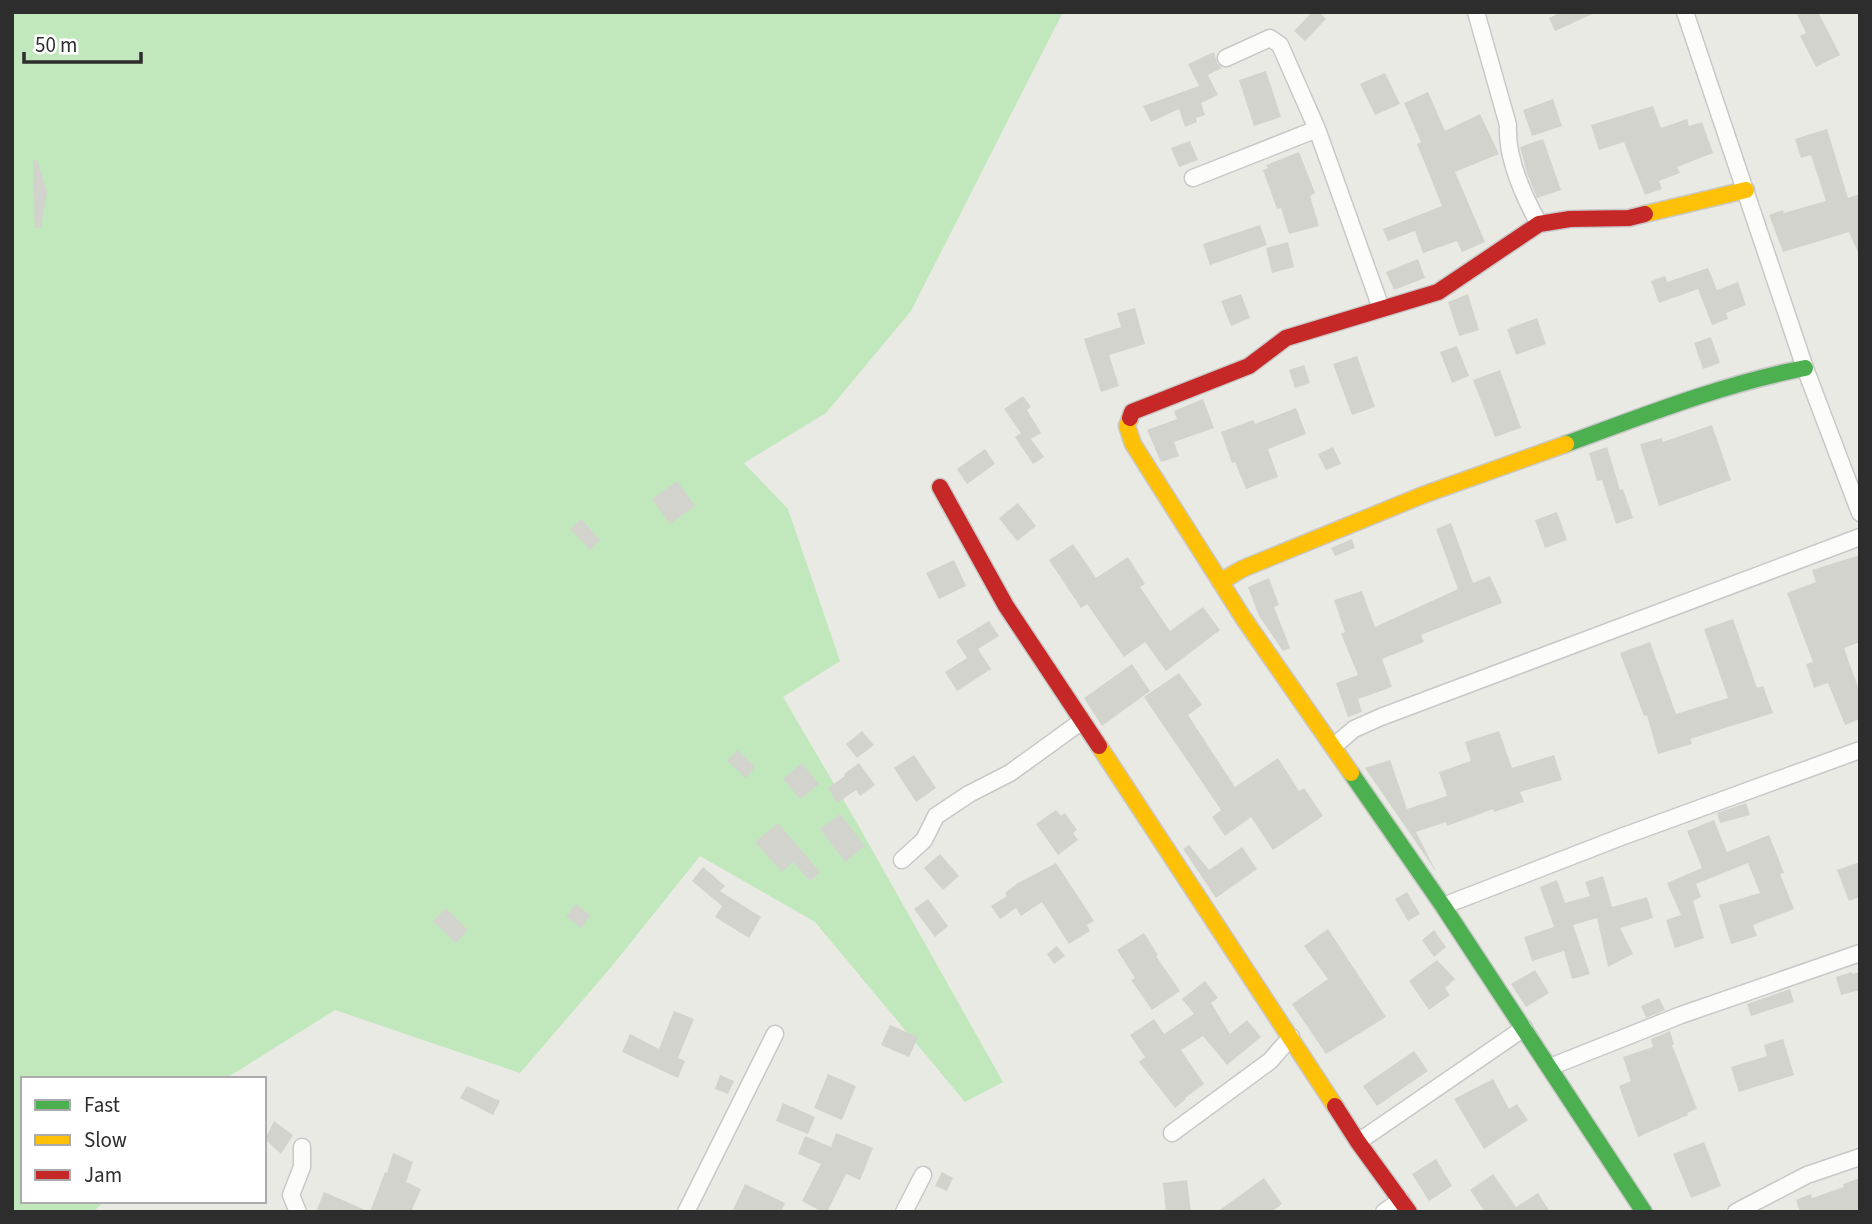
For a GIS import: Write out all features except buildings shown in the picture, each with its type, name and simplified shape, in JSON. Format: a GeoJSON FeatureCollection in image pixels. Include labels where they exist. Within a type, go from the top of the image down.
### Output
{"type":"FeatureCollection","features":[{"type":"Feature","properties":{"kind":"street"},"geometry":{"type":"LineString","coordinates":[[1476,12],[1508,125],[1507,140],[1521,187],[1539,224]]}},
{"type":"Feature","properties":{"kind":"street"},"geometry":{"type":"LineString","coordinates":[[1685,12],[1805,368],[1860,513]]}},
{"type":"Feature","properties":{"kind":"street"},"geometry":{"type":"LineString","coordinates":[[1226,58],[1270,37],[1280,45],[1317,129],[1381,308]]}},
{"type":"Feature","properties":{"kind":"street"},"geometry":{"type":"LineString","coordinates":[[1193,178],[1317,129]]}},
{"type":"Feature","properties":{"kind":"street"},"geometry":{"type":"LineString","coordinates":[[1644,1212],[1443,906],[1220,582],[1133,444],[1126,426],[1132,412],[1248,366],[1286,338],[1438,292],[1539,224],[1570,219],[1629,218],[1746,190]]}},
{"type":"Feature","properties":{"kind":"street"},"geometry":{"type":"LineString","coordinates":[[1220,582],[1242,569],[1436,490],[1727,386],[1805,368]]}},
{"type":"Feature","properties":{"kind":"street"},"geometry":{"type":"LineString","coordinates":[[940,487],[1006,606],[1358,1142],[1405,1206],[1384,1212]]}},
{"type":"Feature","properties":{"kind":"street"},"geometry":{"type":"LineString","coordinates":[[1334,746],[1354,729],[1381,717],[1860,537]]}},
{"type":"Feature","properties":{"kind":"street"},"geometry":{"type":"LineString","coordinates":[[902,860],[924,840],[936,816],[969,794],[1010,773],[1082,721]]}},
{"type":"Feature","properties":{"kind":"street"},"geometry":{"type":"LineString","coordinates":[[1443,906],[1621,837],[1860,750]]}},
{"type":"Feature","properties":{"kind":"street"},"geometry":{"type":"LineString","coordinates":[[1550,1067],[1681,1015],[1860,953]]}},
{"type":"Feature","properties":{"kind":"street"},"geometry":{"type":"LineString","coordinates":[[1358,1142],[1524,1028]]}},
{"type":"Feature","properties":{"kind":"street"},"geometry":{"type":"LineString","coordinates":[[686,1212],[775,1034]]}},
{"type":"Feature","properties":{"kind":"street"},"geometry":{"type":"LineString","coordinates":[[1172,1133],[1270,1061],[1291,1037]]}},
{"type":"Feature","properties":{"kind":"street"},"geometry":{"type":"LineString","coordinates":[[298,1212],[291,1195],[302,1167],[302,1147]]}},
{"type":"Feature","properties":{"kind":"street"},"geometry":{"type":"LineString","coordinates":[[1735,1212],[1807,1175],[1860,1157]]}},
{"type":"Feature","properties":{"kind":"street"},"geometry":{"type":"LineString","coordinates":[[904,1212],[923,1175]]}},
{"type":"Feature","properties":{"kind":"green space"},"geometry":{"type":"Polygon","coordinates":[[[12,12],[1063,12],[911,311],[826,413],[744,463],[788,509],[840,661],[783,697],[1003,1082],[965,1102],[815,922],[700,856],[612,966],[520,1073],[335,1010],[228,1077],[21,1077],[21,1203],[103,1203],[93,1212],[12,1212],[12,12]]]}},
{"type":"Feature","properties":{"kind":"traffic: fast"},"geometry":{"type":"LineString","coordinates":[[1566,444],[1714,391],[1805,368]]}},
{"type":"Feature","properties":{"kind":"traffic: fast"},"geometry":{"type":"LineString","coordinates":[[1351,773],[1443,906],[1644,1212]]}},
{"type":"Feature","properties":{"kind":"traffic: slow"},"geometry":{"type":"LineString","coordinates":[[1645,214],[1746,190]]}},
{"type":"Feature","properties":{"kind":"traffic: slow"},"geometry":{"type":"LineString","coordinates":[[1130,418],[1127,426],[1133,444],[1244,619],[1351,773]]}},
{"type":"Feature","properties":{"kind":"traffic: slow"},"geometry":{"type":"LineString","coordinates":[[1220,582],[1242,569],[1423,495],[1566,444]]}},
{"type":"Feature","properties":{"kind":"traffic: slow"},"geometry":{"type":"LineString","coordinates":[[1099,746],[1335,1106]]}},
{"type":"Feature","properties":{"kind":"traffic: jam"},"geometry":{"type":"LineString","coordinates":[[1130,418],[1132,412],[1249,366],[1286,338],[1438,292],[1539,224],[1570,219],[1629,218],[1645,214]]}},
{"type":"Feature","properties":{"kind":"traffic: jam"},"geometry":{"type":"LineString","coordinates":[[940,487],[1006,606],[1099,746]]}},
{"type":"Feature","properties":{"kind":"traffic: jam"},"geometry":{"type":"LineString","coordinates":[[1335,1106],[1409,1212]]}}]}
